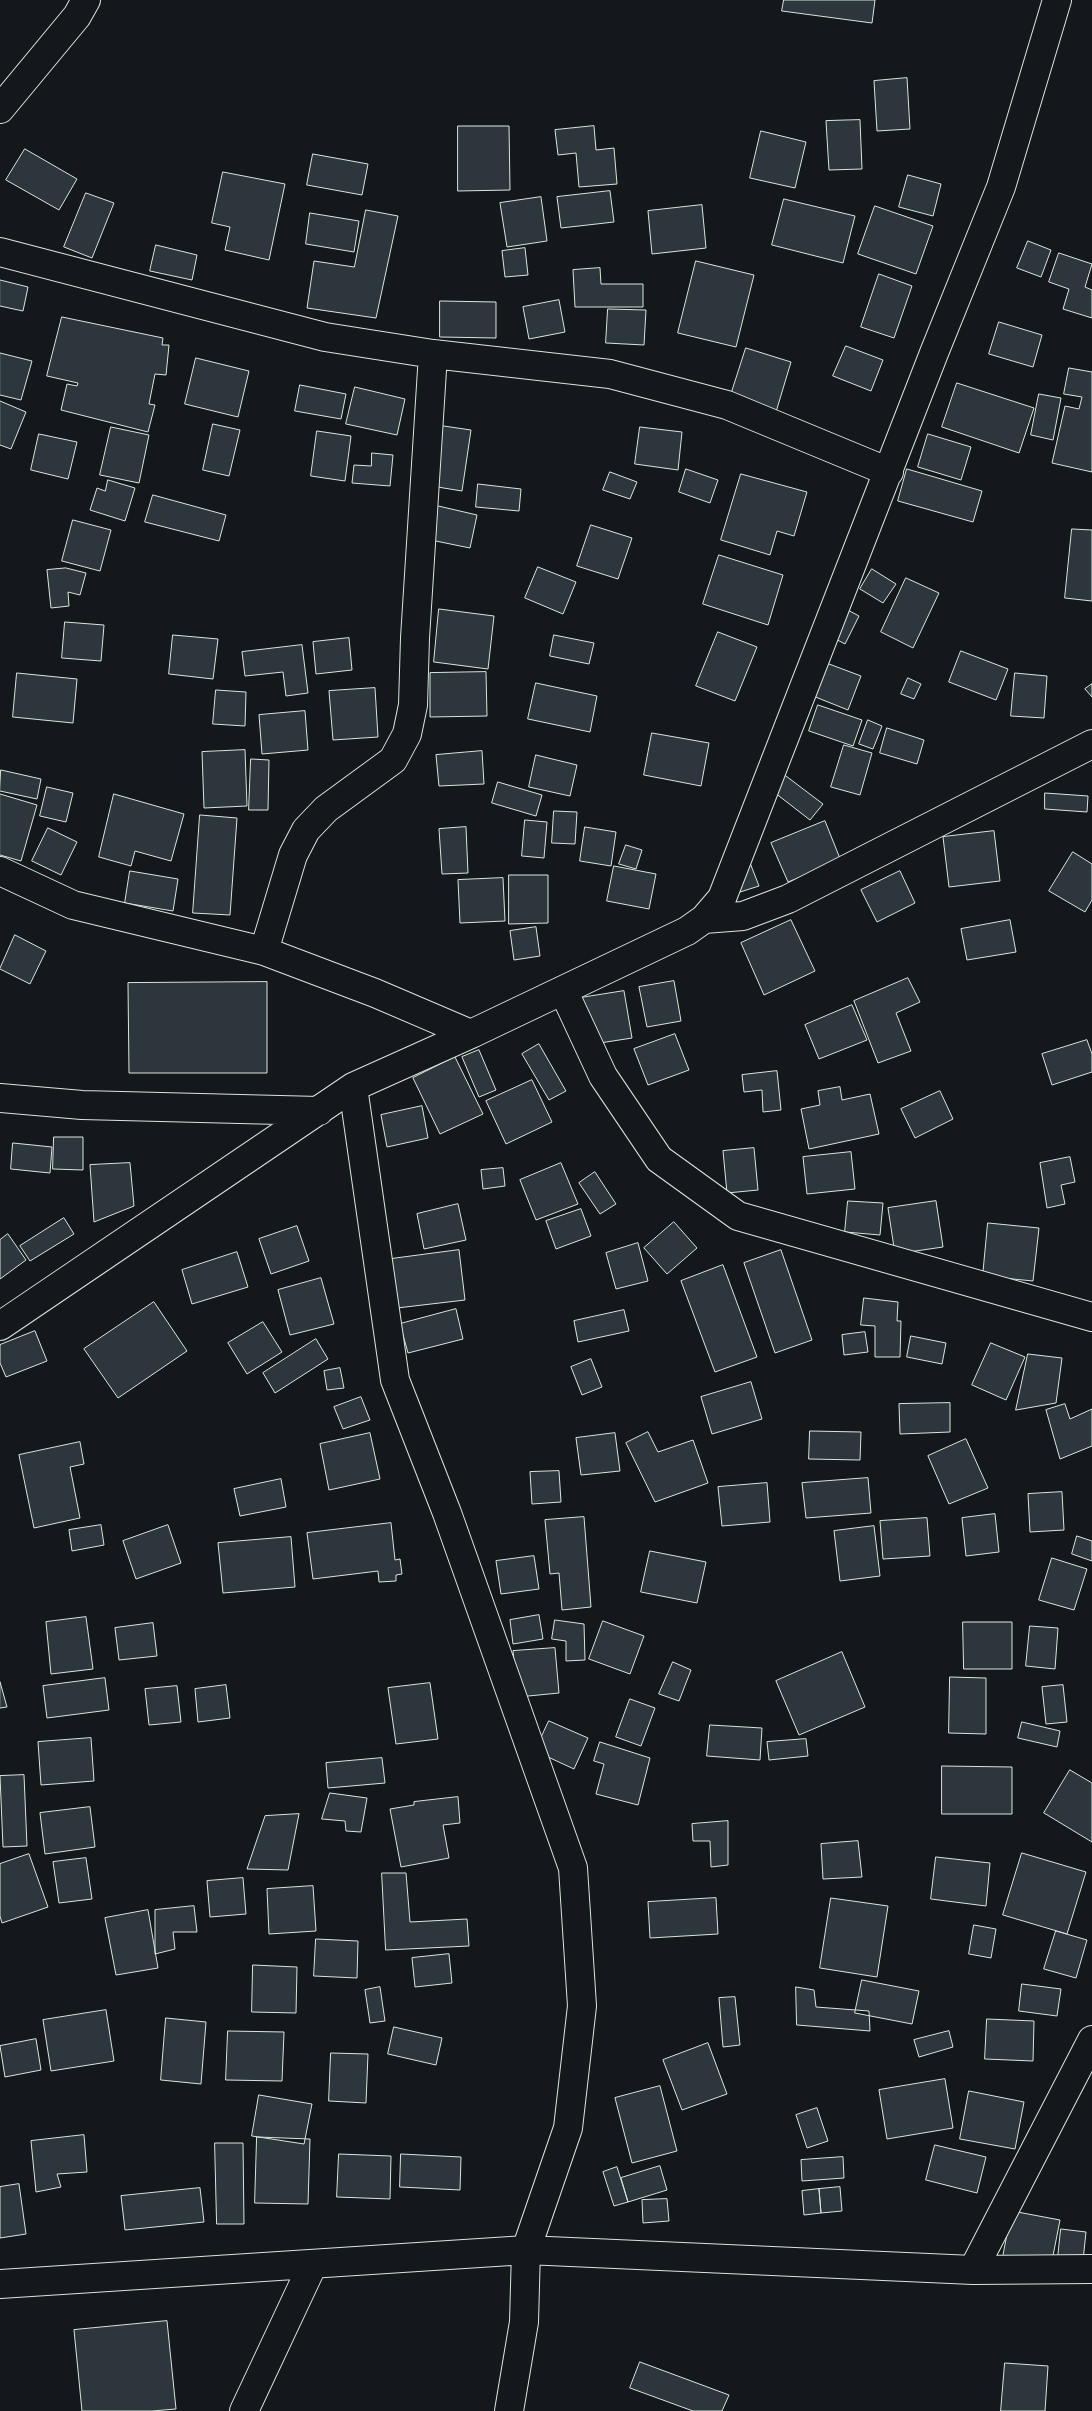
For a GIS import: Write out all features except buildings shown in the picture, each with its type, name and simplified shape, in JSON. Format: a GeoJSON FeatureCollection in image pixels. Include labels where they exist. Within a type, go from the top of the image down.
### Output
{"type":"FeatureCollection","features":[{"type":"Feature","properties":{"kind":"street"},"geometry":{"type":"LineString","coordinates":[[0,109],[77,16],[86,0]]}},
{"type":"Feature","properties":{"kind":"street"},"geometry":{"type":"LineString","coordinates":[[0,1326],[353,1087],[472,1034],[687,931],[704,919],[722,898],[934,353],[1002,187],[1057,0]]}},
{"type":"Feature","properties":{"kind":"street"},"geometry":{"type":"LineString","coordinates":[[0,252],[324,337],[433,354],[610,374],[727,405],[889,472]]}},
{"type":"Feature","properties":{"kind":"street"},"geometry":{"type":"LineString","coordinates":[[264,951],[293,856],[306,830],[326,808],[393,760],[407,734],[413,705],[415,638],[433,354]]}},
{"type":"Feature","properties":{"kind":"street"},"geometry":{"type":"LineString","coordinates":[[704,919],[744,916],[788,900],[1092,744]]}},
{"type":"Feature","properties":{"kind":"street"},"geometry":{"type":"LineString","coordinates":[[0,870],[73,905],[264,951],[375,993],[472,1034]]}},
{"type":"Feature","properties":{"kind":"street"},"geometry":{"type":"LineString","coordinates":[[563,990],[603,1076],[659,1159],[738,1216],[1092,1316]]}},
{"type":"Feature","properties":{"kind":"street"},"geometry":{"type":"LineString","coordinates":[[353,1087],[396,1380],[447,1512],[573,1868],[582,2006],[568,2128],[526,2250],[524,2322],[509,2411]]}},
{"type":"Feature","properties":{"kind":"street"},"geometry":{"type":"LineString","coordinates":[[0,1098],[82,1105],[319,1111]]}},
{"type":"Feature","properties":{"kind":"street"},"geometry":{"type":"LineString","coordinates":[[973,2270],[1092,2040]]}},
{"type":"Feature","properties":{"kind":"street"},"geometry":{"type":"LineString","coordinates":[[0,2284],[526,2250],[973,2270],[1092,2269]]}},
{"type":"Feature","properties":{"kind":"street"},"geometry":{"type":"LineString","coordinates":[[244,2411],[313,2264]]}}]}
